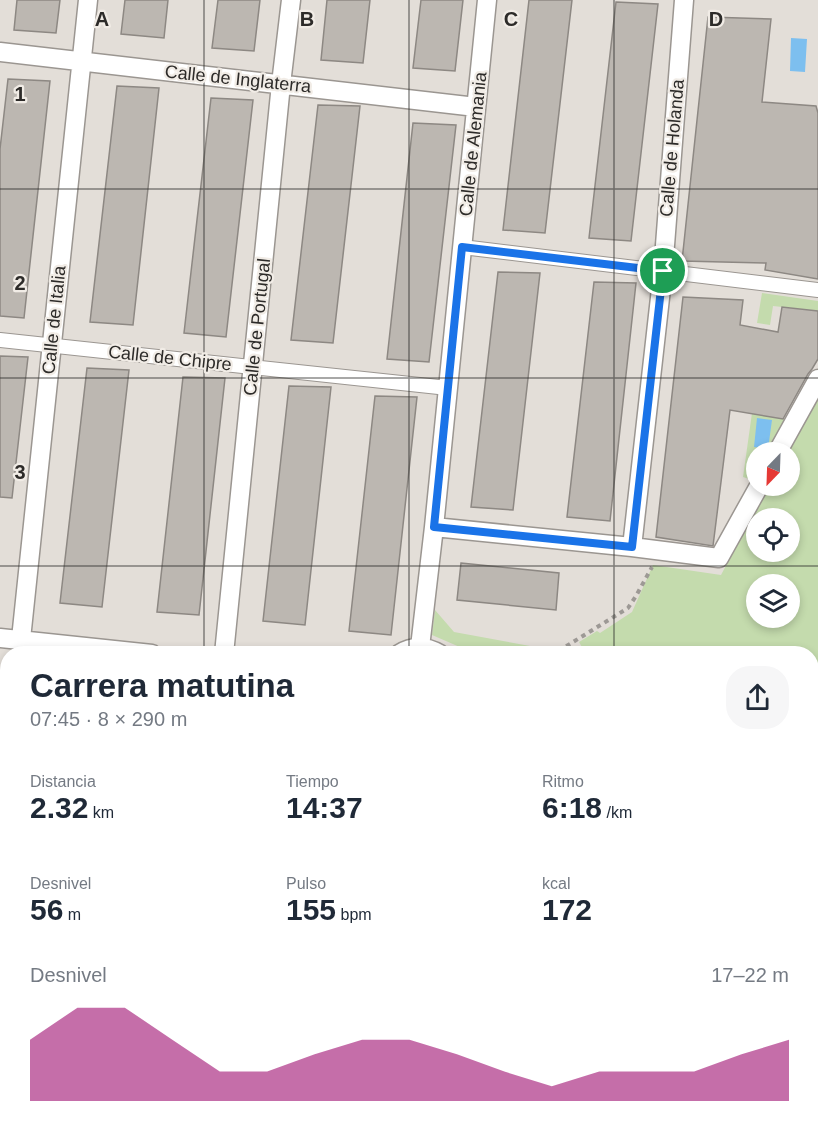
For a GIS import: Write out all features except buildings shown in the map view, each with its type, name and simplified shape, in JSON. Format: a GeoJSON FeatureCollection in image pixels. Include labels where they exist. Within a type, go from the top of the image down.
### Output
{"type":"FeatureCollection","features":[{"type":"Feature","properties":{"kind":"street","name":"Calle de Italia"},"geometry":{"type":"LineString","coordinates":[[21,639],[88,0]]}},
{"type":"Feature","properties":{"kind":"street","name":"Calle de Portugal"},"geometry":{"type":"LineString","coordinates":[[225,646],[291,0]]}},
{"type":"Feature","properties":{"kind":"street","name":"Calle de Alemania"},"geometry":{"type":"LineString","coordinates":[[420,646],[487,0]]}},
{"type":"Feature","properties":{"kind":"street","name":"Calle de Holanda"},"geometry":{"type":"LineString","coordinates":[[632,547],[663,271],[684,0]]}},
{"type":"Feature","properties":{"kind":"street","name":"Calle de Inglaterra"},"geometry":{"type":"LineString","coordinates":[[0,52],[476,107]]}},
{"type":"Feature","properties":{"kind":"street"},"geometry":{"type":"LineString","coordinates":[[462,247],[818,290]]}},
{"type":"Feature","properties":{"kind":"street","name":"Calle de Chipre"},"geometry":{"type":"LineString","coordinates":[[0,340],[448,388]]}},
{"type":"Feature","properties":{"kind":"street"},"geometry":{"type":"LineString","coordinates":[[783,442],[818,379]]}},
{"type":"Feature","properties":{"kind":"street"},"geometry":{"type":"LineString","coordinates":[[434,527],[719,558],[753,496]]}},
{"type":"Feature","properties":{"kind":"street"},"geometry":{"type":"LineString","coordinates":[[0,638],[82,646]]}},
{"type":"Feature","properties":{"kind":"path"},"geometry":{"type":"LineString","coordinates":[[567,646],[628,608],[660,551]]}},
{"type":"Feature","properties":{"kind":"green space"},"geometry":{"type":"Polygon","coordinates":[[[762,293],[818,301],[818,311],[773,306],[770,325],[757,323],[762,293]]]}},
{"type":"Feature","properties":{"kind":"green space"},"geometry":{"type":"Polygon","coordinates":[[[818,393],[818,646],[581,646],[579,642],[597,631],[600,633],[632,612],[653,565],[721,575],[746,528],[746,562],[800,562],[800,508],[756,508],[763,496],[800,496],[800,442],[792,442],[818,393]]]}},
{"type":"Feature","properties":{"kind":"green space"},"geometry":{"type":"Polygon","coordinates":[[[752,413],[785,419],[773,442],[748,442],[752,413]]]}},
{"type":"Feature","properties":{"kind":"green space"},"geometry":{"type":"Polygon","coordinates":[[[746,456],[746,478],[743,477],[746,456]]]}},
{"type":"Feature","properties":{"kind":"green space"},"geometry":{"type":"Polygon","coordinates":[[[435,610],[454,632],[530,646],[457,646],[432,635],[435,610]]]}},
{"type":"Feature","properties":{"kind":"water"},"geometry":{"type":"Polygon","coordinates":[[[791,38],[807,39],[805,72],[790,71],[791,38]]]}},
{"type":"Feature","properties":{"kind":"water"},"geometry":{"type":"Polygon","coordinates":[[[757,418],[772,420],[769,442],[755,442],[757,418]]]}},
{"type":"Feature","properties":{"kind":"route"},"geometry":{"type":"LineString","coordinates":[[462,247],[663,271],[632,547],[434,527],[462,247]]}}]}
